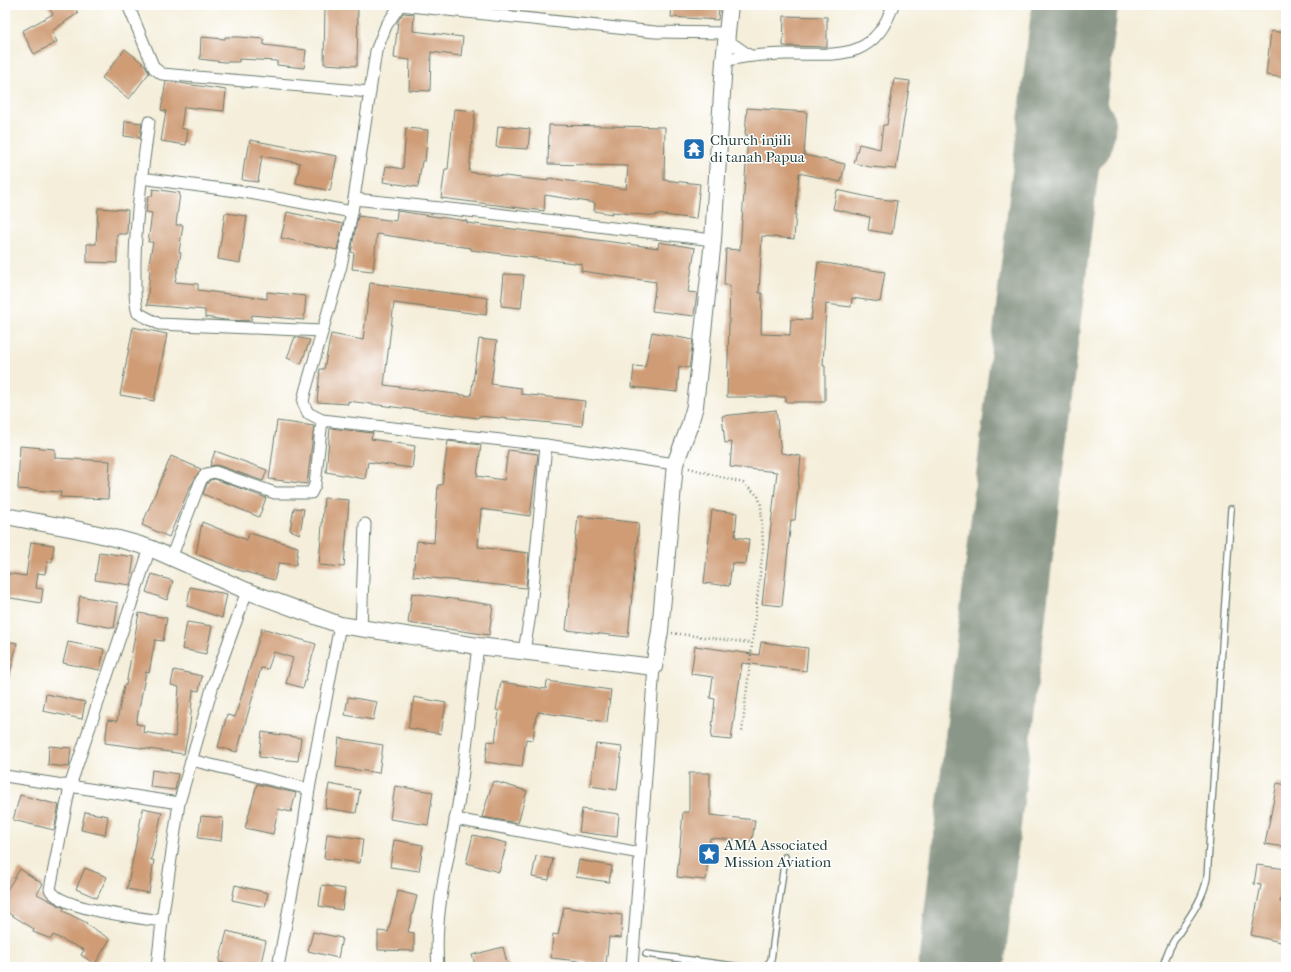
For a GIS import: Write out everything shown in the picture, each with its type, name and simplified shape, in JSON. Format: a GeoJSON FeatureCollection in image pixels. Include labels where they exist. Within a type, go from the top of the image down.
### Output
{"type":"FeatureCollection","features":[{"type":"Feature","properties":{"kind":"street"},"geometry":{"type":"LineString","coordinates":[[128,5],[154,68],[162,74],[370,92]]}},
{"type":"Feature","properties":{"kind":"street"},"geometry":{"type":"LineString","coordinates":[[675,464],[546,445],[322,420],[308,413],[303,402],[341,266],[352,212],[376,51],[382,36],[400,5],[655,32],[728,36],[750,56]]}},
{"type":"Feature","properties":{"kind":"street"},"geometry":{"type":"LineString","coordinates":[[632,967],[654,667],[660,631],[675,464],[695,406],[713,240],[724,61],[728,36],[730,5]]}},
{"type":"Feature","properties":{"kind":"street"},"geometry":{"type":"LineString","coordinates":[[724,61],[750,56],[828,55],[856,51],[872,41],[885,24],[893,5]]}},
{"type":"Feature","properties":{"kind":"street"},"geometry":{"type":"LineString","coordinates":[[149,122],[141,178],[134,262],[136,306],[138,313],[159,324],[322,331]]}},
{"type":"Feature","properties":{"kind":"street"},"geometry":{"type":"LineString","coordinates":[[141,178],[244,192],[352,212]]}},
{"type":"Feature","properties":{"kind":"street"},"geometry":{"type":"LineString","coordinates":[[354,199],[496,214],[713,240]]}},
{"type":"Feature","properties":{"kind":"street"},"geometry":{"type":"LineString","coordinates":[[171,558],[201,480],[209,473],[215,472],[274,493],[311,492],[315,485],[322,420]]}},
{"type":"Feature","properties":{"kind":"street"},"geometry":{"type":"LineString","coordinates":[[524,651],[531,609],[546,445]]}},
{"type":"Feature","properties":{"kind":"street"},"geometry":{"type":"LineString","coordinates":[[5,516],[77,528],[150,548],[247,591],[340,626],[478,646],[627,665],[654,667]]}},
{"type":"Feature","properties":{"kind":"street"},"geometry":{"type":"LineString","coordinates":[[361,630],[365,524]]}},
{"type":"Feature","properties":{"kind":"street"},"geometry":{"type":"LineString","coordinates":[[150,548],[70,786],[50,889],[52,894],[67,902],[104,912],[162,921]]}},
{"type":"Feature","properties":{"kind":"street"},"geometry":{"type":"LineString","coordinates":[[157,967],[179,803],[213,684],[247,591]]}},
{"type":"Feature","properties":{"kind":"street"},"geometry":{"type":"LineString","coordinates":[[278,967],[301,845],[309,789],[340,626]]}},
{"type":"Feature","properties":{"kind":"street"},"geometry":{"type":"LineString","coordinates":[[438,967],[436,944],[437,918],[455,819],[478,646]]}},
{"type":"Feature","properties":{"kind":"street"},"geometry":{"type":"LineString","coordinates":[[191,760],[309,789]]}},
{"type":"Feature","properties":{"kind":"street"},"geometry":{"type":"LineString","coordinates":[[5,776],[179,803]]}},
{"type":"Feature","properties":{"kind":"street"},"geometry":{"type":"LineString","coordinates":[[455,819],[640,853]]}},
{"type":"Feature","properties":{"kind":"lane"},"geometry":{"type":"LineString","coordinates":[[1163,967],[1176,937],[1200,900],[1206,883],[1231,509]]}},
{"type":"Feature","properties":{"kind":"lane"},"geometry":{"type":"LineString","coordinates":[[646,954],[741,967],[761,967],[767,965],[771,960],[785,857]]}},
{"type":"Feature","properties":{"kind":"path"},"geometry":{"type":"LineString","coordinates":[[675,464],[743,483],[758,496],[761,504],[763,548],[742,732]]}},
{"type":"Feature","properties":{"kind":"path"},"geometry":{"type":"LineString","coordinates":[[660,631],[751,643]]}},
{"type":"Feature","properties":{"kind":"building"},"geometry":{"type":"Polygon","coordinates":[[[47,5],[73,5],[78,13],[52,31],[57,42],[34,54],[22,31],[53,14],[47,5]]]}},
{"type":"Feature","properties":{"kind":"building"},"geometry":{"type":"Polygon","coordinates":[[[325,5],[358,5],[357,66],[324,64],[325,5]]]}},
{"type":"Feature","properties":{"kind":"building"},"geometry":{"type":"Polygon","coordinates":[[[672,5],[719,5],[718,20],[671,17],[672,5]]]}},
{"type":"Feature","properties":{"kind":"building"},"geometry":{"type":"Polygon","coordinates":[[[403,13],[414,14],[413,31],[463,37],[461,56],[431,52],[430,91],[409,90],[410,60],[394,58],[398,21],[403,13]]]}},
{"type":"Feature","properties":{"kind":"building"},"geometry":{"type":"Polygon","coordinates":[[[784,16],[827,17],[827,47],[783,46],[784,16]]]}},
{"type":"Feature","properties":{"kind":"building"},"geometry":{"type":"Polygon","coordinates":[[[1271,31],[1286,33],[1286,78],[1266,75],[1271,31]]]}},
{"type":"Feature","properties":{"kind":"building"},"geometry":{"type":"Polygon","coordinates":[[[201,37],[225,39],[225,37],[239,37],[264,39],[264,45],[306,50],[304,68],[277,65],[277,61],[239,59],[239,62],[224,62],[200,59],[201,37]]]}},
{"type":"Feature","properties":{"kind":"building"},"geometry":{"type":"Polygon","coordinates":[[[125,49],[145,65],[149,73],[129,99],[102,78],[125,49]]]}},
{"type":"Feature","properties":{"kind":"building"},"geometry":{"type":"Polygon","coordinates":[[[894,79],[910,81],[896,169],[870,167],[854,163],[859,144],[880,149],[883,125],[887,125],[894,79]]]}},
{"type":"Feature","properties":{"kind":"building"},"geometry":{"type":"Polygon","coordinates":[[[166,81],[226,90],[224,111],[184,107],[181,128],[188,130],[186,145],[161,141],[166,111],[161,110],[166,81]]]}},
{"type":"Feature","properties":{"kind":"building"},"geometry":{"type":"Polygon","coordinates":[[[747,108],[807,112],[804,155],[845,164],[841,182],[799,173],[794,239],[762,236],[759,293],[762,293],[761,334],[790,335],[791,319],[811,320],[818,262],[885,272],[880,302],[852,298],[851,307],[826,304],[823,366],[825,366],[825,402],[786,402],[786,397],[727,397],[730,285],[724,285],[726,249],[740,250],[748,135],[745,135],[747,108]]]}},
{"type":"Feature","properties":{"kind":"building"},"geometry":{"type":"Polygon","coordinates":[[[454,109],[475,111],[469,172],[548,181],[548,178],[626,189],[628,166],[548,164],[549,125],[665,127],[664,180],[700,184],[696,219],[656,214],[656,216],[612,212],[612,214],[594,211],[595,203],[545,195],[544,211],[441,198],[445,169],[448,169],[454,109]]]}},
{"type":"Feature","properties":{"kind":"building"},"geometry":{"type":"Polygon","coordinates":[[[125,121],[142,123],[140,138],[124,136],[125,121]]]}},
{"type":"Feature","properties":{"kind":"building"},"geometry":{"type":"Polygon","coordinates":[[[498,126],[530,129],[528,149],[496,147],[498,126]]]}},
{"type":"Feature","properties":{"kind":"building"},"geometry":{"type":"Polygon","coordinates":[[[406,128],[428,130],[425,161],[422,161],[418,187],[383,182],[386,166],[403,169],[406,128]]]}},
{"type":"Feature","properties":{"kind":"building"},"geometry":{"type":"Polygon","coordinates":[[[250,140],[337,156],[330,191],[296,183],[300,163],[262,156],[258,182],[242,180],[245,157],[247,158],[250,140]]]}},
{"type":"Feature","properties":{"kind":"building"},"geometry":{"type":"Polygon","coordinates":[[[153,189],[180,193],[176,225],[183,225],[179,252],[181,253],[175,282],[198,284],[198,290],[267,299],[267,292],[306,296],[304,320],[252,315],[251,321],[225,320],[205,317],[205,310],[147,305],[150,270],[148,269],[153,242],[148,242],[152,213],[146,212],[148,196],[152,196],[153,189]]]}},
{"type":"Feature","properties":{"kind":"building"},"geometry":{"type":"Polygon","coordinates":[[[837,190],[873,198],[897,201],[892,234],[868,230],[870,217],[833,209],[837,190]]]}},
{"type":"Feature","properties":{"kind":"building"},"geometry":{"type":"Polygon","coordinates":[[[98,208],[128,210],[127,234],[117,234],[117,263],[87,262],[87,244],[96,244],[98,208]]]}},
{"type":"Feature","properties":{"kind":"building"},"geometry":{"type":"Polygon","coordinates":[[[397,211],[467,221],[467,223],[658,248],[659,242],[695,248],[688,292],[697,293],[694,316],[652,311],[656,282],[581,271],[582,264],[471,250],[471,248],[377,234],[373,271],[352,269],[354,253],[351,252],[358,216],[396,221],[397,211]]]}},
{"type":"Feature","properties":{"kind":"building"},"geometry":{"type":"Polygon","coordinates":[[[287,212],[343,224],[337,250],[281,238],[287,212]]]}},
{"type":"Feature","properties":{"kind":"building"},"geometry":{"type":"Polygon","coordinates":[[[225,213],[247,216],[240,263],[218,259],[225,213]]]}},
{"type":"Feature","properties":{"kind":"building"},"geometry":{"type":"Polygon","coordinates":[[[504,274],[524,275],[521,308],[501,306],[504,274]]]}},
{"type":"Feature","properties":{"kind":"building"},"geometry":{"type":"Polygon","coordinates":[[[370,283],[488,298],[486,315],[394,303],[384,385],[471,396],[479,339],[497,341],[491,384],[521,388],[521,394],[585,401],[582,426],[479,416],[478,418],[348,401],[348,404],[317,402],[320,369],[324,369],[331,334],[363,340],[370,283]]]}},
{"type":"Feature","properties":{"kind":"building"},"geometry":{"type":"Polygon","coordinates":[[[133,327],[167,334],[154,401],[120,395],[133,327]]]}},
{"type":"Feature","properties":{"kind":"building"},"geometry":{"type":"Polygon","coordinates":[[[652,332],[693,340],[689,368],[679,366],[677,392],[632,387],[634,366],[645,367],[652,332]]]}},
{"type":"Feature","properties":{"kind":"building"},"geometry":{"type":"Polygon","coordinates":[[[295,337],[310,340],[301,364],[287,358],[295,337]]]}},
{"type":"Feature","properties":{"kind":"building"},"geometry":{"type":"Polygon","coordinates":[[[776,410],[781,453],[801,456],[795,520],[791,520],[782,606],[762,604],[777,472],[730,467],[732,442],[725,443],[722,416],[776,410]]]}},
{"type":"Feature","properties":{"kind":"building"},"geometry":{"type":"Polygon","coordinates":[[[277,421],[314,426],[307,484],[269,479],[277,421]]]}},
{"type":"Feature","properties":{"kind":"building"},"geometry":{"type":"Polygon","coordinates":[[[330,428],[373,433],[371,439],[415,446],[412,468],[368,462],[365,479],[326,472],[330,428]]]}},
{"type":"Feature","properties":{"kind":"building"},"geometry":{"type":"Polygon","coordinates":[[[448,441],[481,445],[477,476],[504,480],[508,450],[538,454],[530,516],[481,509],[478,547],[529,553],[526,588],[413,576],[417,541],[434,543],[438,485],[442,485],[448,441]]]}},
{"type":"Feature","properties":{"kind":"building"},"geometry":{"type":"Polygon","coordinates":[[[20,446],[55,449],[55,458],[110,461],[108,499],[60,497],[61,492],[18,489],[20,446]]]}},
{"type":"Feature","properties":{"kind":"building"},"geometry":{"type":"Polygon","coordinates":[[[215,451],[267,470],[263,481],[217,465],[210,466],[215,451]]]}},
{"type":"Feature","properties":{"kind":"building"},"geometry":{"type":"Polygon","coordinates":[[[171,456],[201,469],[189,489],[169,537],[142,525],[171,456]]]}},
{"type":"Feature","properties":{"kind":"building"},"geometry":{"type":"Polygon","coordinates":[[[215,479],[266,498],[259,517],[203,494],[210,480],[215,479]]]}},
{"type":"Feature","properties":{"kind":"building"},"geometry":{"type":"Polygon","coordinates":[[[324,498],[349,500],[344,567],[319,565],[324,498]]]}},
{"type":"Feature","properties":{"kind":"building"},"geometry":{"type":"Polygon","coordinates":[[[294,508],[304,509],[300,534],[290,530],[294,508]]]}},
{"type":"Feature","properties":{"kind":"building"},"geometry":{"type":"Polygon","coordinates":[[[712,510],[737,513],[735,537],[749,539],[746,564],[732,563],[729,586],[704,583],[712,510]]]}},
{"type":"Feature","properties":{"kind":"building"},"geometry":{"type":"Polygon","coordinates":[[[578,516],[639,523],[628,637],[566,630],[578,516]]]}},
{"type":"Feature","properties":{"kind":"building"},"geometry":{"type":"Polygon","coordinates":[[[202,522],[247,540],[249,533],[298,547],[296,565],[279,563],[274,580],[235,569],[196,554],[202,522]]]}},
{"type":"Feature","properties":{"kind":"building"},"geometry":{"type":"Polygon","coordinates":[[[31,542],[54,545],[52,562],[47,562],[45,574],[38,573],[36,588],[43,589],[41,603],[5,597],[5,573],[26,576],[31,542]]]}},
{"type":"Feature","properties":{"kind":"building"},"geometry":{"type":"Polygon","coordinates":[[[99,552],[134,557],[130,585],[95,580],[99,552]]]}},
{"type":"Feature","properties":{"kind":"building"},"geometry":{"type":"Polygon","coordinates":[[[152,574],[173,581],[167,600],[146,592],[152,574]]]}},
{"type":"Feature","properties":{"kind":"building"},"geometry":{"type":"Polygon","coordinates":[[[190,587],[227,594],[222,618],[187,606],[190,587]]]}},
{"type":"Feature","properties":{"kind":"building"},"geometry":{"type":"Polygon","coordinates":[[[412,593],[493,605],[489,635],[408,623],[412,593]]]}},
{"type":"Feature","properties":{"kind":"building"},"geometry":{"type":"Polygon","coordinates":[[[80,596],[118,603],[114,628],[76,621],[80,596]]]}},
{"type":"Feature","properties":{"kind":"building"},"geometry":{"type":"Polygon","coordinates":[[[139,613],[167,618],[163,641],[155,640],[149,673],[146,672],[136,724],[144,725],[143,732],[175,737],[179,687],[171,685],[174,670],[202,676],[199,691],[193,690],[190,724],[184,754],[105,743],[108,720],[117,721],[124,685],[126,685],[139,613]]]}},
{"type":"Feature","properties":{"kind":"building"},"geometry":{"type":"Polygon","coordinates":[[[187,622],[212,626],[206,654],[182,649],[187,622]]]}},
{"type":"Feature","properties":{"kind":"building"},"geometry":{"type":"Polygon","coordinates":[[[262,628],[316,644],[303,688],[286,683],[293,658],[274,652],[268,669],[261,668],[237,752],[218,747],[227,715],[235,717],[262,628]]]}},
{"type":"Feature","properties":{"kind":"building"},"geometry":{"type":"Polygon","coordinates":[[[5,641],[17,643],[9,679],[5,678],[5,641]]]}},
{"type":"Feature","properties":{"kind":"building"},"geometry":{"type":"Polygon","coordinates":[[[68,642],[104,649],[100,670],[63,663],[68,642]]]}},
{"type":"Feature","properties":{"kind":"building"},"geometry":{"type":"Polygon","coordinates":[[[761,642],[808,648],[806,671],[742,663],[731,740],[711,738],[715,699],[710,698],[713,677],[691,674],[695,646],[759,655],[761,642]]]}},
{"type":"Feature","properties":{"kind":"building"},"geometry":{"type":"Polygon","coordinates":[[[547,681],[611,690],[607,722],[538,712],[536,716],[533,740],[526,739],[522,767],[485,762],[488,741],[495,742],[499,711],[496,710],[501,682],[546,689],[547,681]]]}},
{"type":"Feature","properties":{"kind":"building"},"geometry":{"type":"Polygon","coordinates":[[[46,694],[85,702],[82,719],[43,711],[46,694]]]}},
{"type":"Feature","properties":{"kind":"building"},"geometry":{"type":"Polygon","coordinates":[[[348,697],[377,702],[373,720],[345,715],[348,697]]]}},
{"type":"Feature","properties":{"kind":"building"},"geometry":{"type":"Polygon","coordinates":[[[414,697],[446,703],[441,734],[408,728],[414,697]]]}},
{"type":"Feature","properties":{"kind":"building"},"geometry":{"type":"Polygon","coordinates":[[[262,732],[301,738],[298,761],[259,757],[262,732]]]}},
{"type":"Feature","properties":{"kind":"building"},"geometry":{"type":"Polygon","coordinates":[[[339,738],[383,745],[379,773],[336,767],[339,738]]]}},
{"type":"Feature","properties":{"kind":"building"},"geometry":{"type":"Polygon","coordinates":[[[596,744],[622,747],[617,790],[590,786],[596,744]]]}},
{"type":"Feature","properties":{"kind":"building"},"geometry":{"type":"Polygon","coordinates":[[[49,746],[71,748],[69,767],[48,765],[49,746]]]}},
{"type":"Feature","properties":{"kind":"building"},"geometry":{"type":"Polygon","coordinates":[[[152,770],[178,774],[175,790],[150,787],[152,770]]]}},
{"type":"Feature","properties":{"kind":"building"},"geometry":{"type":"Polygon","coordinates":[[[689,773],[710,773],[710,815],[755,820],[752,841],[710,838],[706,880],[677,877],[683,812],[689,812],[689,773]]]}},
{"type":"Feature","properties":{"kind":"building"},"geometry":{"type":"Polygon","coordinates":[[[493,781],[527,791],[518,823],[482,817],[493,781]]]}},
{"type":"Feature","properties":{"kind":"building"},"geometry":{"type":"Polygon","coordinates":[[[1277,783],[1286,785],[1286,847],[1265,844],[1277,783]]]}},
{"type":"Feature","properties":{"kind":"building"},"geometry":{"type":"Polygon","coordinates":[[[257,784],[296,793],[291,812],[278,809],[273,834],[245,828],[257,784]]]}},
{"type":"Feature","properties":{"kind":"building"},"geometry":{"type":"Polygon","coordinates":[[[329,784],[360,790],[356,813],[325,808],[329,784]]]}},
{"type":"Feature","properties":{"kind":"building"},"geometry":{"type":"Polygon","coordinates":[[[395,786],[433,792],[428,825],[390,819],[395,786]]]}},
{"type":"Feature","properties":{"kind":"building"},"geometry":{"type":"Polygon","coordinates":[[[20,795],[59,805],[54,830],[13,820],[20,795]]]}},
{"type":"Feature","properties":{"kind":"building"},"geometry":{"type":"Polygon","coordinates":[[[143,808],[162,812],[151,860],[154,860],[149,893],[127,889],[143,808]]]}},
{"type":"Feature","properties":{"kind":"building"},"geometry":{"type":"Polygon","coordinates":[[[582,809],[619,814],[617,837],[579,832],[582,809]]]}},
{"type":"Feature","properties":{"kind":"building"},"geometry":{"type":"Polygon","coordinates":[[[85,812],[108,816],[105,835],[81,830],[85,812]]]}},
{"type":"Feature","properties":{"kind":"building"},"geometry":{"type":"Polygon","coordinates":[[[201,816],[223,818],[221,841],[198,838],[201,816]]]}},
{"type":"Feature","properties":{"kind":"building"},"geometry":{"type":"Polygon","coordinates":[[[327,834],[363,839],[360,863],[324,858],[327,834]]]}},
{"type":"Feature","properties":{"kind":"building"},"geometry":{"type":"Polygon","coordinates":[[[473,835],[507,843],[499,872],[466,863],[473,835]]]}},
{"type":"Feature","properties":{"kind":"building"},"geometry":{"type":"Polygon","coordinates":[[[394,840],[423,845],[419,871],[390,867],[394,840]]]}},
{"type":"Feature","properties":{"kind":"building"},"geometry":{"type":"Polygon","coordinates":[[[536,856],[553,859],[549,880],[532,877],[536,856]]]}},
{"type":"Feature","properties":{"kind":"building"},"geometry":{"type":"Polygon","coordinates":[[[579,860],[612,866],[609,882],[576,877],[579,860]]]}},
{"type":"Feature","properties":{"kind":"building"},"geometry":{"type":"Polygon","coordinates":[[[1257,865],[1286,869],[1280,902],[1286,904],[1286,913],[1280,942],[1251,935],[1261,885],[1254,884],[1257,865]]]}},
{"type":"Feature","properties":{"kind":"building"},"geometry":{"type":"Polygon","coordinates":[[[85,868],[107,877],[97,898],[76,889],[85,868]]]}},
{"type":"Feature","properties":{"kind":"building"},"geometry":{"type":"Polygon","coordinates":[[[20,869],[43,884],[37,894],[64,908],[63,911],[87,923],[86,924],[110,939],[95,964],[81,955],[84,950],[53,935],[51,939],[33,932],[34,929],[5,911],[5,893],[20,869]]]}},
{"type":"Feature","properties":{"kind":"building"},"geometry":{"type":"Polygon","coordinates":[[[235,885],[268,893],[265,907],[232,900],[235,885]]]}},
{"type":"Feature","properties":{"kind":"building"},"geometry":{"type":"Polygon","coordinates":[[[322,885],[345,889],[342,910],[319,906],[322,885]]]}},
{"type":"Feature","properties":{"kind":"building"},"geometry":{"type":"Polygon","coordinates":[[[398,891],[417,896],[408,932],[414,933],[414,951],[378,950],[378,931],[388,932],[398,891]]]}},
{"type":"Feature","properties":{"kind":"building"},"geometry":{"type":"Polygon","coordinates":[[[564,907],[622,915],[621,938],[609,937],[606,964],[551,958],[553,934],[558,935],[564,907]]]}},
{"type":"Feature","properties":{"kind":"building"},"geometry":{"type":"Polygon","coordinates":[[[227,931],[266,941],[260,967],[241,967],[219,962],[227,931]]]}},
{"type":"Feature","properties":{"kind":"building"},"geometry":{"type":"Polygon","coordinates":[[[313,932],[342,938],[338,958],[308,951],[313,932]]]}},
{"type":"Feature","properties":{"kind":"building"},"geometry":{"type":"Polygon","coordinates":[[[503,947],[508,967],[476,967],[472,955],[503,947]]]}},
{"type":"Feature","properties":{"kind":"taxiway"},"geometry":{"type":"LineString","coordinates":[[1052,205],[1092,149],[1097,137],[1098,129],[1095,116],[1086,108],[1071,106],[1062,114]]}},
{"type":"Feature","properties":{"kind":"runway"},"geometry":{"type":"LineString","coordinates":[[961,967],[1075,5]]}},
{"type":"Feature","properties":{"kind":"place","name":"Church injili di tanah Papua"},"geometry":{"type":"Point","coordinates":[694,149]}},
{"type":"Feature","properties":{"kind":"place","name":"AMA Associated Mission Aviation"},"geometry":{"type":"Point","coordinates":[709,854]}}]}
